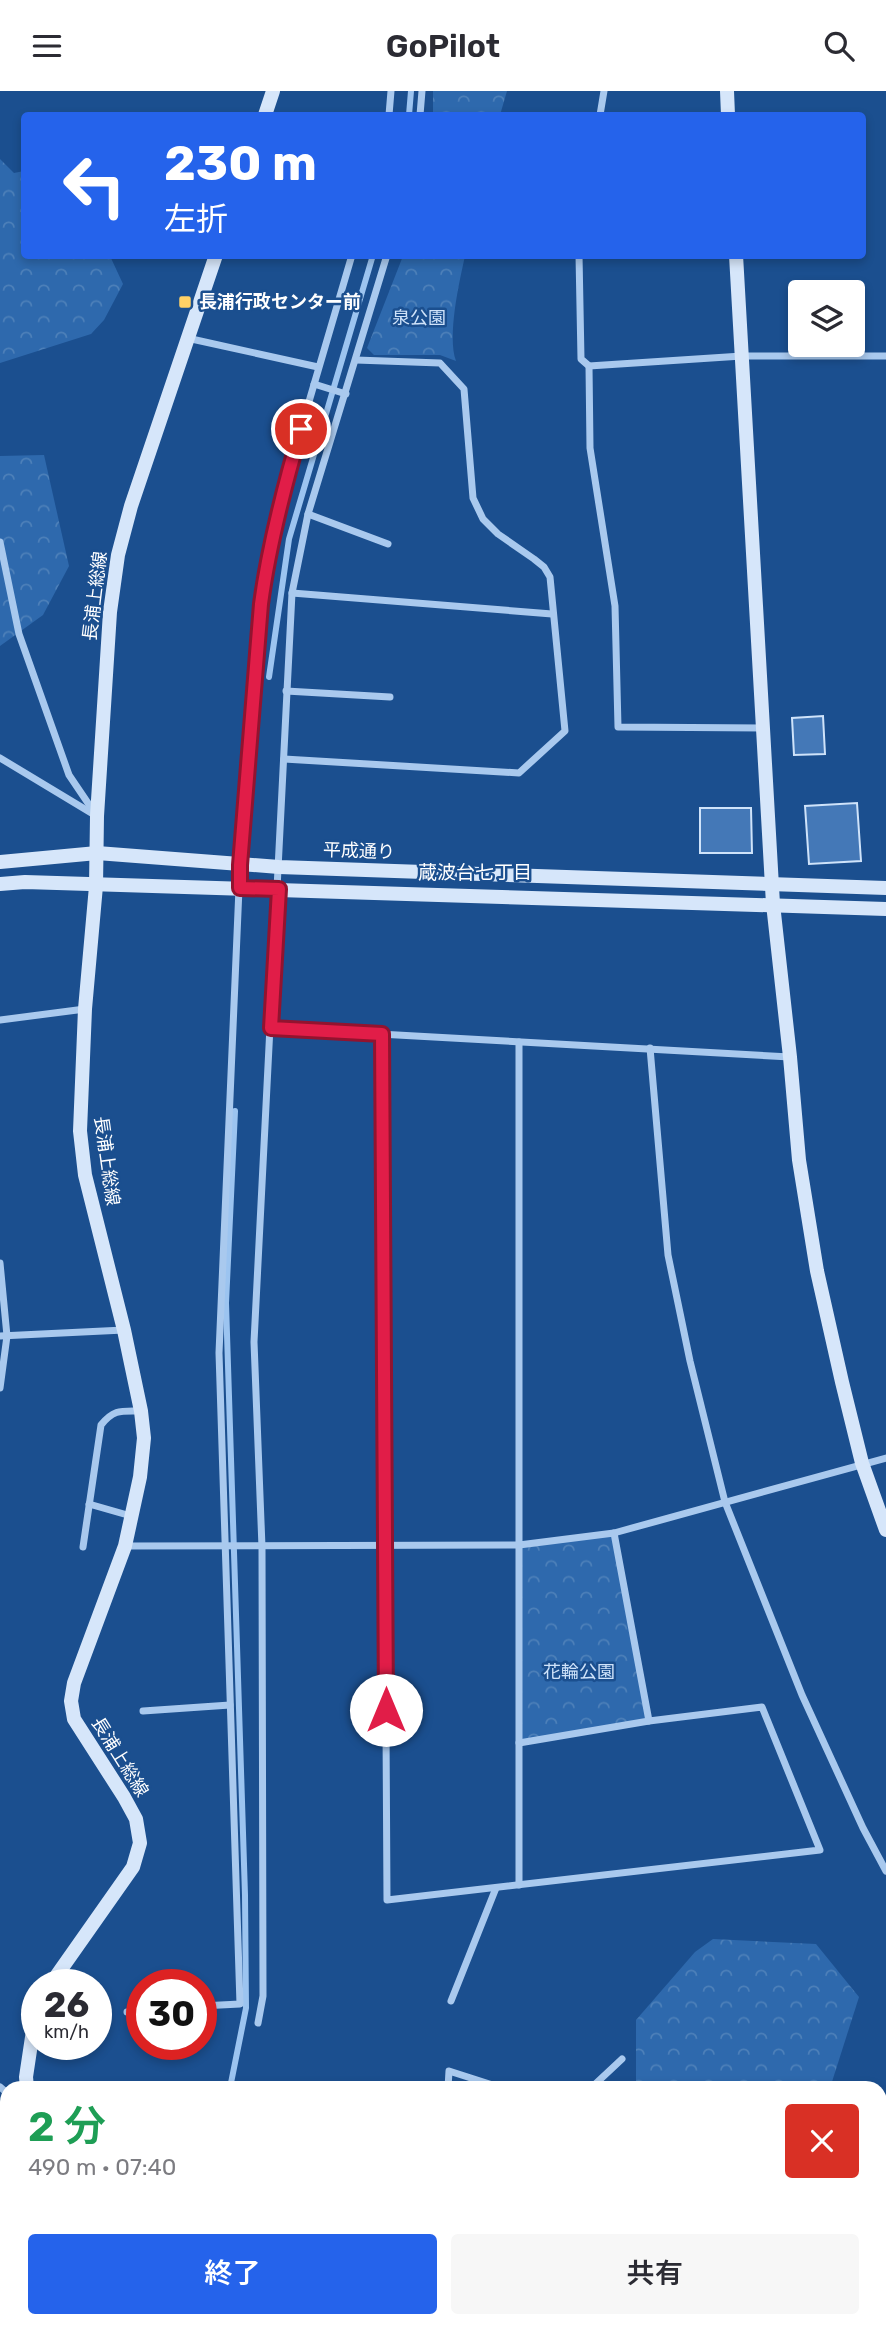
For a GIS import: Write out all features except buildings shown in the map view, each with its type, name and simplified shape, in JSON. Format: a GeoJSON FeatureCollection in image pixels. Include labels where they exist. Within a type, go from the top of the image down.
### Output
{"type":"FeatureCollection","features":[{"type":"Feature","properties":{"kind":"street"},"geometry":{"type":"LineString","coordinates":[[266,112],[273,91]]}},
{"type":"Feature","properties":{"kind":"street"},"geometry":{"type":"LineString","coordinates":[[389,112],[391,91]]}},
{"type":"Feature","properties":{"kind":"street"},"geometry":{"type":"LineString","coordinates":[[420,112],[422,91]]}},
{"type":"Feature","properties":{"kind":"street"},"geometry":{"type":"LineString","coordinates":[[600,112],[604,91]]}},
{"type":"Feature","properties":{"kind":"street"},"geometry":{"type":"LineString","coordinates":[[727,91],[728,112]]}},
{"type":"Feature","properties":{"kind":"street","name":"長浦上総線"},"geometry":{"type":"LineString","coordinates":[[61,1969],[133,1867],[140,1843],[135,1819],[74,1719],[71,1701],[74,1683],[125,1546],[140,1477],[144,1438],[124,1329],[85,1175],[79,1131],[85,1009],[96,886],[97,816],[110,612],[118,555],[131,506],[215,259]]}},
{"type":"Feature","properties":{"kind":"street"},"geometry":{"type":"LineString","coordinates":[[217,2005],[240,2004],[219,1353],[240,865],[258,626],[267,561],[281,497],[351,259]]}},
{"type":"Feature","properties":{"kind":"street"},"geometry":{"type":"LineString","coordinates":[[258,2023],[262,1996],[262,1547],[254,1342],[292,593],[307,514],[386,259]]}},
{"type":"Feature","properties":{"kind":"street"},"geometry":{"type":"LineString","coordinates":[[579,259],[581,359],[589,366],[741,356],[886,356]]}},
{"type":"Feature","properties":{"kind":"street"},"geometry":{"type":"LineString","coordinates":[[736,259],[773,904],[799,1160],[817,1271],[862,1463],[886,1530]]}},
{"type":"Feature","properties":{"kind":"street"},"geometry":{"type":"LineString","coordinates":[[187,338],[318,367]]}},
{"type":"Feature","properties":{"kind":"street"},"geometry":{"type":"LineString","coordinates":[[284,759],[519,773],[565,731],[550,577],[544,567],[498,534],[483,519],[473,498],[464,389],[440,363],[356,360]]}},
{"type":"Feature","properties":{"kind":"street"},"geometry":{"type":"LineString","coordinates":[[589,366],[590,447],[615,606],[618,727],[763,728]]}},
{"type":"Feature","properties":{"kind":"street"},"geometry":{"type":"LineString","coordinates":[[314,384],[346,394]]}},
{"type":"Feature","properties":{"kind":"street"},"geometry":{"type":"LineString","coordinates":[[307,514],[388,544]]}},
{"type":"Feature","properties":{"kind":"street"},"geometry":{"type":"LineString","coordinates":[[0,543],[24,647],[69,775],[97,816]]}},
{"type":"Feature","properties":{"kind":"street"},"geometry":{"type":"LineString","coordinates":[[292,593],[552,614]]}},
{"type":"Feature","properties":{"kind":"street"},"geometry":{"type":"LineString","coordinates":[[286,691],[390,697]]}},
{"type":"Feature","properties":{"kind":"street"},"geometry":{"type":"LineString","coordinates":[[0,758],[97,816]]}},
{"type":"Feature","properties":{"kind":"street","name":"平成通り"},"geometry":{"type":"LineString","coordinates":[[0,862],[96,853],[279,867],[886,888]]}},
{"type":"Feature","properties":{"kind":"street"},"geometry":{"type":"LineString","coordinates":[[0,884],[25,882],[279,889],[886,909]]}},
{"type":"Feature","properties":{"kind":"street"},"geometry":{"type":"LineString","coordinates":[[0,1020],[85,1009]]}},
{"type":"Feature","properties":{"kind":"street"},"geometry":{"type":"LineString","coordinates":[[271,1028],[790,1056]]}},
{"type":"Feature","properties":{"kind":"street"},"geometry":{"type":"LineString","coordinates":[[382,1034],[387,1900],[820,1850],[762,1707],[649,1721],[519,1743]]}},
{"type":"Feature","properties":{"kind":"street"},"geometry":{"type":"LineString","coordinates":[[519,1042],[519,1885]]}},
{"type":"Feature","properties":{"kind":"street"},"geometry":{"type":"LineString","coordinates":[[650,1048],[668,1255],[690,1361],[725,1502],[802,1696],[863,1828],[886,1871]]}},
{"type":"Feature","properties":{"kind":"street"},"geometry":{"type":"LineString","coordinates":[[0,1263],[4,1336],[0,1388]]}},
{"type":"Feature","properties":{"kind":"street"},"geometry":{"type":"LineString","coordinates":[[4,1336],[124,1329]]}},
{"type":"Feature","properties":{"kind":"street"},"geometry":{"type":"LineString","coordinates":[[83,1547],[101,1425],[109,1415],[117,1411],[141,1411]]}},
{"type":"Feature","properties":{"kind":"street"},"geometry":{"type":"LineString","coordinates":[[125,1546],[519,1545],[614,1533],[886,1458]]}},
{"type":"Feature","properties":{"kind":"street"},"geometry":{"type":"LineString","coordinates":[[89,1504],[132,1516]]}},
{"type":"Feature","properties":{"kind":"street"},"geometry":{"type":"LineString","coordinates":[[614,1533],[649,1721]]}},
{"type":"Feature","properties":{"kind":"street"},"geometry":{"type":"LineString","coordinates":[[143,1711],[230,1705]]}},
{"type":"Feature","properties":{"kind":"street"},"geometry":{"type":"LineString","coordinates":[[451,2001],[496,1888]]}},
{"type":"Feature","properties":{"kind":"street"},"geometry":{"type":"LineString","coordinates":[[599,2081],[622,2059]]}},
{"type":"Feature","properties":{"kind":"street"},"geometry":{"type":"LineString","coordinates":[[26,2081],[29,2060]]}},
{"type":"Feature","properties":{"kind":"street"},"geometry":{"type":"LineString","coordinates":[[448,2081],[449,2071],[480,2081]]}},
{"type":"Feature","properties":{"kind":"green space"},"geometry":{"type":"Polygon","coordinates":[[[433,91],[507,91],[501,112],[433,112],[433,91]]]}},
{"type":"Feature","properties":{"kind":"green space"},"geometry":{"type":"Polygon","coordinates":[[[0,159],[14,173],[21,172],[21,259],[111,259],[123,284],[104,320],[91,334],[0,363],[0,159]]]}},
{"type":"Feature","properties":{"kind":"green space","name":"泉公園"},"geometry":{"type":"Polygon","coordinates":[[[402,259],[464,259],[453,324],[456,361],[440,355],[374,355],[367,348],[402,259]]]}},
{"type":"Feature","properties":{"kind":"green space"},"geometry":{"type":"Polygon","coordinates":[[[44,455],[69,566],[43,615],[0,646],[0,456],[44,455]]]}},
{"type":"Feature","properties":{"kind":"green space","name":"花輪公園"},"geometry":{"type":"Polygon","coordinates":[[[614,1533],[649,1721],[519,1743],[519,1545],[614,1533]]]}},
{"type":"Feature","properties":{"kind":"green space"},"geometry":{"type":"Polygon","coordinates":[[[713,1939],[816,1944],[859,1997],[832,2081],[636,2081],[636,2020],[695,1952],[713,1939]]]}},
{"type":"Feature","properties":{"kind":"waterway"},"geometry":{"type":"LineString","coordinates":[[409,112],[411,91]]}},
{"type":"Feature","properties":{"kind":"waterway"},"geometry":{"type":"LineString","coordinates":[[269,677],[289,539],[372,259]]}},
{"type":"Feature","properties":{"kind":"waterway"},"geometry":{"type":"LineString","coordinates":[[231,2081],[246,2008],[245,1895],[226,1303],[235,1111]]}},
{"type":"Feature","properties":{"kind":"place","name":"長浦行政センター前"},"geometry":{"type":"Point","coordinates":[185,302]}},
{"type":"Feature","properties":{"kind":"district","name":"蔵波台七丁目"},"geometry":{"type":"Point","coordinates":[475,872]}},
{"type":"Feature","properties":{"kind":"route"},"geometry":{"type":"LineString","coordinates":[[301,429],[281,497],[267,561],[258,626],[240,888],[279,889],[271,1028],[382,1034],[386,1710]]}}]}
